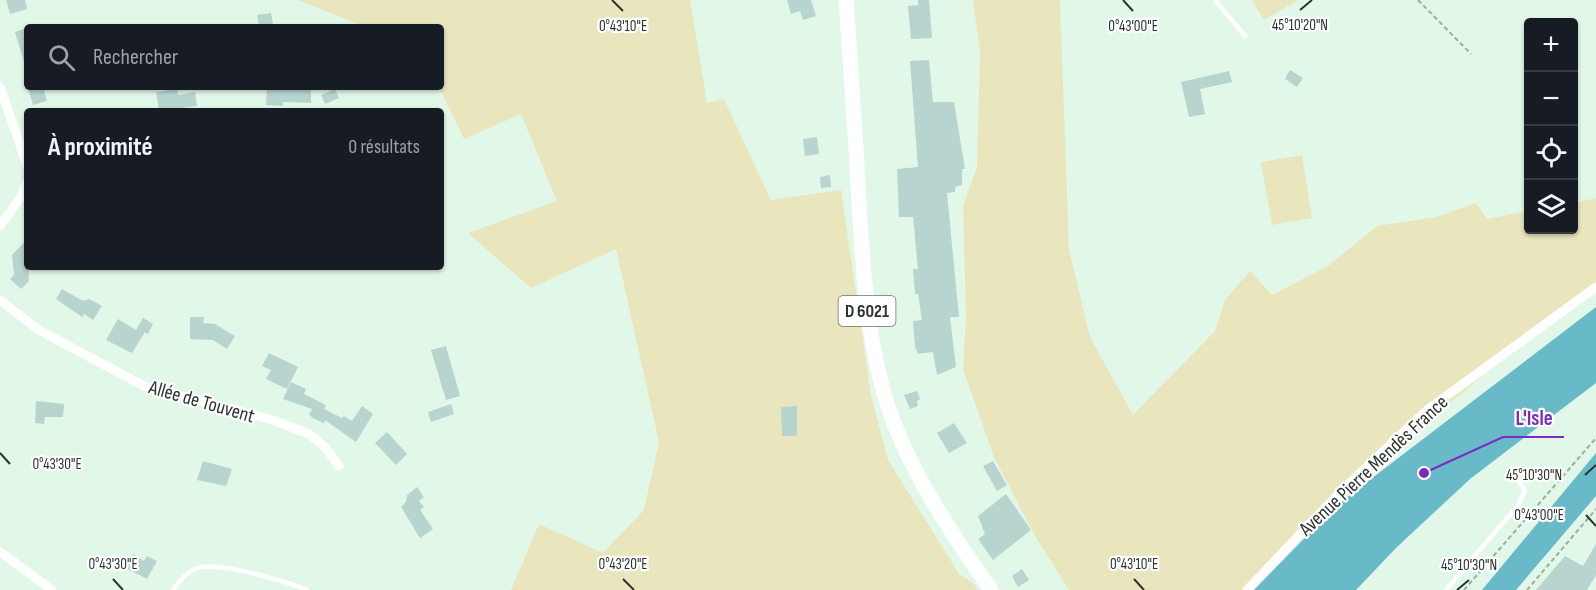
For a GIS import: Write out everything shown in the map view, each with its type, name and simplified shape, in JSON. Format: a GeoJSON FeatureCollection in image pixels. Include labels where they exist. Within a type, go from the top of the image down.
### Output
{"type":"FeatureCollection","features":[{"type":"Feature","properties":{"kind":"main road","name":"D 6021"},"geometry":{"type":"LineString","coordinates":[[845,1],[863,270],[875,355],[890,412],[928,492],[991,590]]}},
{"type":"Feature","properties":{"kind":"street"},"geometry":{"type":"LineString","coordinates":[[0,87],[24,156]]}},
{"type":"Feature","properties":{"kind":"street"},"geometry":{"type":"LineString","coordinates":[[0,226],[24,190]]}},
{"type":"Feature","properties":{"kind":"street","name":"Avenue Pierre Mendès France"},"geometry":{"type":"LineString","coordinates":[[1247,590],[1342,489],[1427,410],[1596,287]]}},
{"type":"Feature","properties":{"kind":"street","name":"Allée de Touvent"},"geometry":{"type":"LineString","coordinates":[[0,300],[39,330],[146,387],[273,420],[309,434],[325,447],[339,466]]}},
{"type":"Feature","properties":{"kind":"street"},"geometry":{"type":"LineString","coordinates":[[0,552],[52,590]]}},
{"type":"Feature","properties":{"kind":"lane"},"geometry":{"type":"LineString","coordinates":[[1215,0],[1245,36]]}},
{"type":"Feature","properties":{"kind":"lane"},"geometry":{"type":"LineString","coordinates":[[1446,590],[1519,504],[1526,490],[1519,482]]}},
{"type":"Feature","properties":{"kind":"lane"},"geometry":{"type":"LineString","coordinates":[[173,590],[188,573],[199,567],[214,566],[271,578],[307,590]]}},
{"type":"Feature","properties":{"kind":"path"},"geometry":{"type":"LineString","coordinates":[[1418,0],[1471,54]]}},
{"type":"Feature","properties":{"kind":"path"},"geometry":{"type":"LineString","coordinates":[[1464,590],[1596,438]]}},
{"type":"Feature","properties":{"kind":"path"},"geometry":{"type":"LineString","coordinates":[[1527,590],[1596,509]]}},
{"type":"Feature","properties":{"kind":"shaded area"},"geometry":{"type":"Polygon","coordinates":[[[298,0],[690,0],[707,103],[724,99],[771,200],[841,190],[871,395],[888,460],[959,574],[974,584],[978,590],[511,590],[539,524],[603,553],[644,510],[659,442],[616,249],[531,288],[468,233],[557,201],[521,114],[464,139],[440,90],[444,90],[444,24],[358,24],[298,0]]]}},
{"type":"Feature","properties":{"kind":"shaded area"},"geometry":{"type":"Polygon","coordinates":[[[973,0],[1060,0],[1069,250],[1090,337],[1133,415],[1215,331],[1225,300],[1250,271],[1272,295],[1328,266],[1377,226],[1436,217],[1476,203],[1487,219],[1524,212],[1524,234],[1578,234],[1578,202],[1596,198],[1596,290],[1502,357],[1463,393],[1426,419],[1321,516],[1254,590],[1069,590],[1035,536],[994,457],[963,369],[966,318],[963,206],[977,167],[980,51],[973,0]]]}},
{"type":"Feature","properties":{"kind":"shaded area"},"geometry":{"type":"Polygon","coordinates":[[[1252,0],[1298,0],[1264,20],[1252,0]]]}},
{"type":"Feature","properties":{"kind":"shaded area"},"geometry":{"type":"Polygon","coordinates":[[[1302,155],[1312,218],[1272,225],[1261,162],[1302,155]]]}},
{"type":"Feature","properties":{"kind":"water"},"geometry":{"type":"Polygon","coordinates":[[[1596,307],[1596,383],[1470,479],[1396,548],[1356,590],[1254,590],[1338,504],[1596,307]]]}},
{"type":"Feature","properties":{"kind":"water"},"geometry":{"type":"Polygon","coordinates":[[[1596,453],[1596,496],[1516,590],[1482,590],[1596,453]]]}},
{"type":"Feature","properties":{"kind":"building"},"geometry":{"type":"Polygon","coordinates":[[[6,0],[25,0],[27,9],[10,14],[6,0]]]}},
{"type":"Feature","properties":{"kind":"building"},"geometry":{"type":"Polygon","coordinates":[[[787,0],[811,0],[816,16],[803,20],[800,11],[791,14],[787,0]]]}},
{"type":"Feature","properties":{"kind":"building"},"geometry":{"type":"Polygon","coordinates":[[[918,0],[929,0],[932,38],[911,39],[908,6],[918,5],[918,0]]]}},
{"type":"Feature","properties":{"kind":"building"},"geometry":{"type":"Polygon","coordinates":[[[271,13],[273,24],[258,24],[257,15],[271,13]]]}},
{"type":"Feature","properties":{"kind":"building"},"geometry":{"type":"Polygon","coordinates":[[[24,29],[24,62],[15,32],[24,29]]]}},
{"type":"Feature","properties":{"kind":"building"},"geometry":{"type":"Polygon","coordinates":[[[929,60],[933,102],[954,102],[965,169],[962,169],[962,185],[955,187],[955,192],[947,193],[959,317],[950,317],[956,367],[937,375],[933,352],[918,354],[915,347],[913,321],[922,320],[918,294],[915,294],[913,269],[918,269],[913,217],[899,217],[897,169],[918,167],[910,61],[929,60]]]}},
{"type":"Feature","properties":{"kind":"building"},"geometry":{"type":"Polygon","coordinates":[[[1290,70],[1303,78],[1297,87],[1285,79],[1290,70]]]}},
{"type":"Feature","properties":{"kind":"building"},"geometry":{"type":"Polygon","coordinates":[[[1229,71],[1232,82],[1200,89],[1205,114],[1189,117],[1181,82],[1229,71]]]}},
{"type":"Feature","properties":{"kind":"building"},"geometry":{"type":"Polygon","coordinates":[[[29,90],[44,90],[47,101],[33,105],[29,90]]]}},
{"type":"Feature","properties":{"kind":"building"},"geometry":{"type":"Polygon","coordinates":[[[177,90],[178,95],[195,92],[197,106],[159,108],[156,92],[177,90]]]}},
{"type":"Feature","properties":{"kind":"building"},"geometry":{"type":"Polygon","coordinates":[[[267,90],[311,90],[311,103],[283,102],[283,106],[266,105],[267,90]]]}},
{"type":"Feature","properties":{"kind":"building"},"geometry":{"type":"Polygon","coordinates":[[[335,90],[339,98],[325,104],[321,95],[335,90]]]}},
{"type":"Feature","properties":{"kind":"building"},"geometry":{"type":"Polygon","coordinates":[[[817,137],[819,154],[805,156],[803,139],[817,137]]]}},
{"type":"Feature","properties":{"kind":"building"},"geometry":{"type":"Polygon","coordinates":[[[830,175],[831,187],[821,188],[820,177],[830,175]]]}},
{"type":"Feature","properties":{"kind":"building"},"geometry":{"type":"Polygon","coordinates":[[[24,242],[24,270],[28,270],[29,281],[21,289],[10,279],[14,275],[12,255],[24,242]]]}},
{"type":"Feature","properties":{"kind":"building"},"geometry":{"type":"Polygon","coordinates":[[[62,289],[83,301],[89,299],[102,306],[93,320],[84,314],[82,317],[56,299],[62,289]]]}},
{"type":"Feature","properties":{"kind":"building"},"geometry":{"type":"Polygon","coordinates":[[[190,317],[204,317],[203,323],[215,324],[235,336],[227,349],[213,340],[190,339],[190,317]]]}},
{"type":"Feature","properties":{"kind":"building"},"geometry":{"type":"Polygon","coordinates":[[[143,318],[153,324],[148,334],[145,332],[132,353],[106,340],[118,319],[136,330],[143,318]]]}},
{"type":"Feature","properties":{"kind":"building"},"geometry":{"type":"Polygon","coordinates":[[[446,346],[460,396],[446,400],[431,350],[446,346]]]}},
{"type":"Feature","properties":{"kind":"building"},"geometry":{"type":"Polygon","coordinates":[[[269,353],[298,367],[287,389],[266,379],[271,370],[262,366],[269,353]]]}},
{"type":"Feature","properties":{"kind":"building"},"geometry":{"type":"Polygon","coordinates":[[[291,382],[306,389],[304,394],[326,405],[324,409],[342,418],[344,416],[352,421],[362,406],[373,414],[356,442],[325,420],[324,423],[309,415],[312,409],[283,399],[291,382]]]}},
{"type":"Feature","properties":{"kind":"building"},"geometry":{"type":"Polygon","coordinates":[[[917,391],[920,399],[917,401],[918,406],[910,409],[904,395],[917,391]]]}},
{"type":"Feature","properties":{"kind":"building"},"geometry":{"type":"Polygon","coordinates":[[[36,401],[64,404],[63,417],[45,417],[44,424],[35,423],[36,401]]]}},
{"type":"Feature","properties":{"kind":"building"},"geometry":{"type":"Polygon","coordinates":[[[451,404],[454,414],[431,422],[428,412],[451,404]]]}},
{"type":"Feature","properties":{"kind":"building"},"geometry":{"type":"Polygon","coordinates":[[[797,406],[797,436],[782,436],[781,407],[797,406]]]}},
{"type":"Feature","properties":{"kind":"building"},"geometry":{"type":"Polygon","coordinates":[[[954,423],[967,443],[949,453],[937,433],[954,423]]]}},
{"type":"Feature","properties":{"kind":"building"},"geometry":{"type":"Polygon","coordinates":[[[387,432],[407,454],[396,465],[375,443],[387,432]]]}},
{"type":"Feature","properties":{"kind":"building"},"geometry":{"type":"Polygon","coordinates":[[[203,461],[232,469],[226,486],[197,480],[203,461]]]}},
{"type":"Feature","properties":{"kind":"building"},"geometry":{"type":"Polygon","coordinates":[[[993,461],[1007,485],[997,491],[983,466],[993,461]]]}},
{"type":"Feature","properties":{"kind":"building"},"geometry":{"type":"Polygon","coordinates":[[[417,487],[424,497],[419,501],[424,507],[420,510],[433,529],[420,538],[401,507],[406,502],[407,495],[417,487]]]}},
{"type":"Feature","properties":{"kind":"building"},"geometry":{"type":"Polygon","coordinates":[[[1006,494],[1031,530],[993,560],[978,539],[985,534],[978,516],[1006,494]]]}},
{"type":"Feature","properties":{"kind":"building"},"geometry":{"type":"Polygon","coordinates":[[[1596,544],[1596,575],[1587,590],[1536,590],[1565,556],[1583,566],[1596,544]]]}},
{"type":"Feature","properties":{"kind":"building"},"geometry":{"type":"Polygon","coordinates":[[[133,554],[144,561],[147,556],[157,561],[147,579],[125,568],[133,554]]]}},
{"type":"Feature","properties":{"kind":"building"},"geometry":{"type":"Polygon","coordinates":[[[1022,569],[1029,580],[1018,587],[1012,576],[1022,569]]]}},
{"type":"Feature","properties":{"kind":"place","name":"L'Isle"},"geometry":{"type":"Point","coordinates":[1424,473]}}]}
